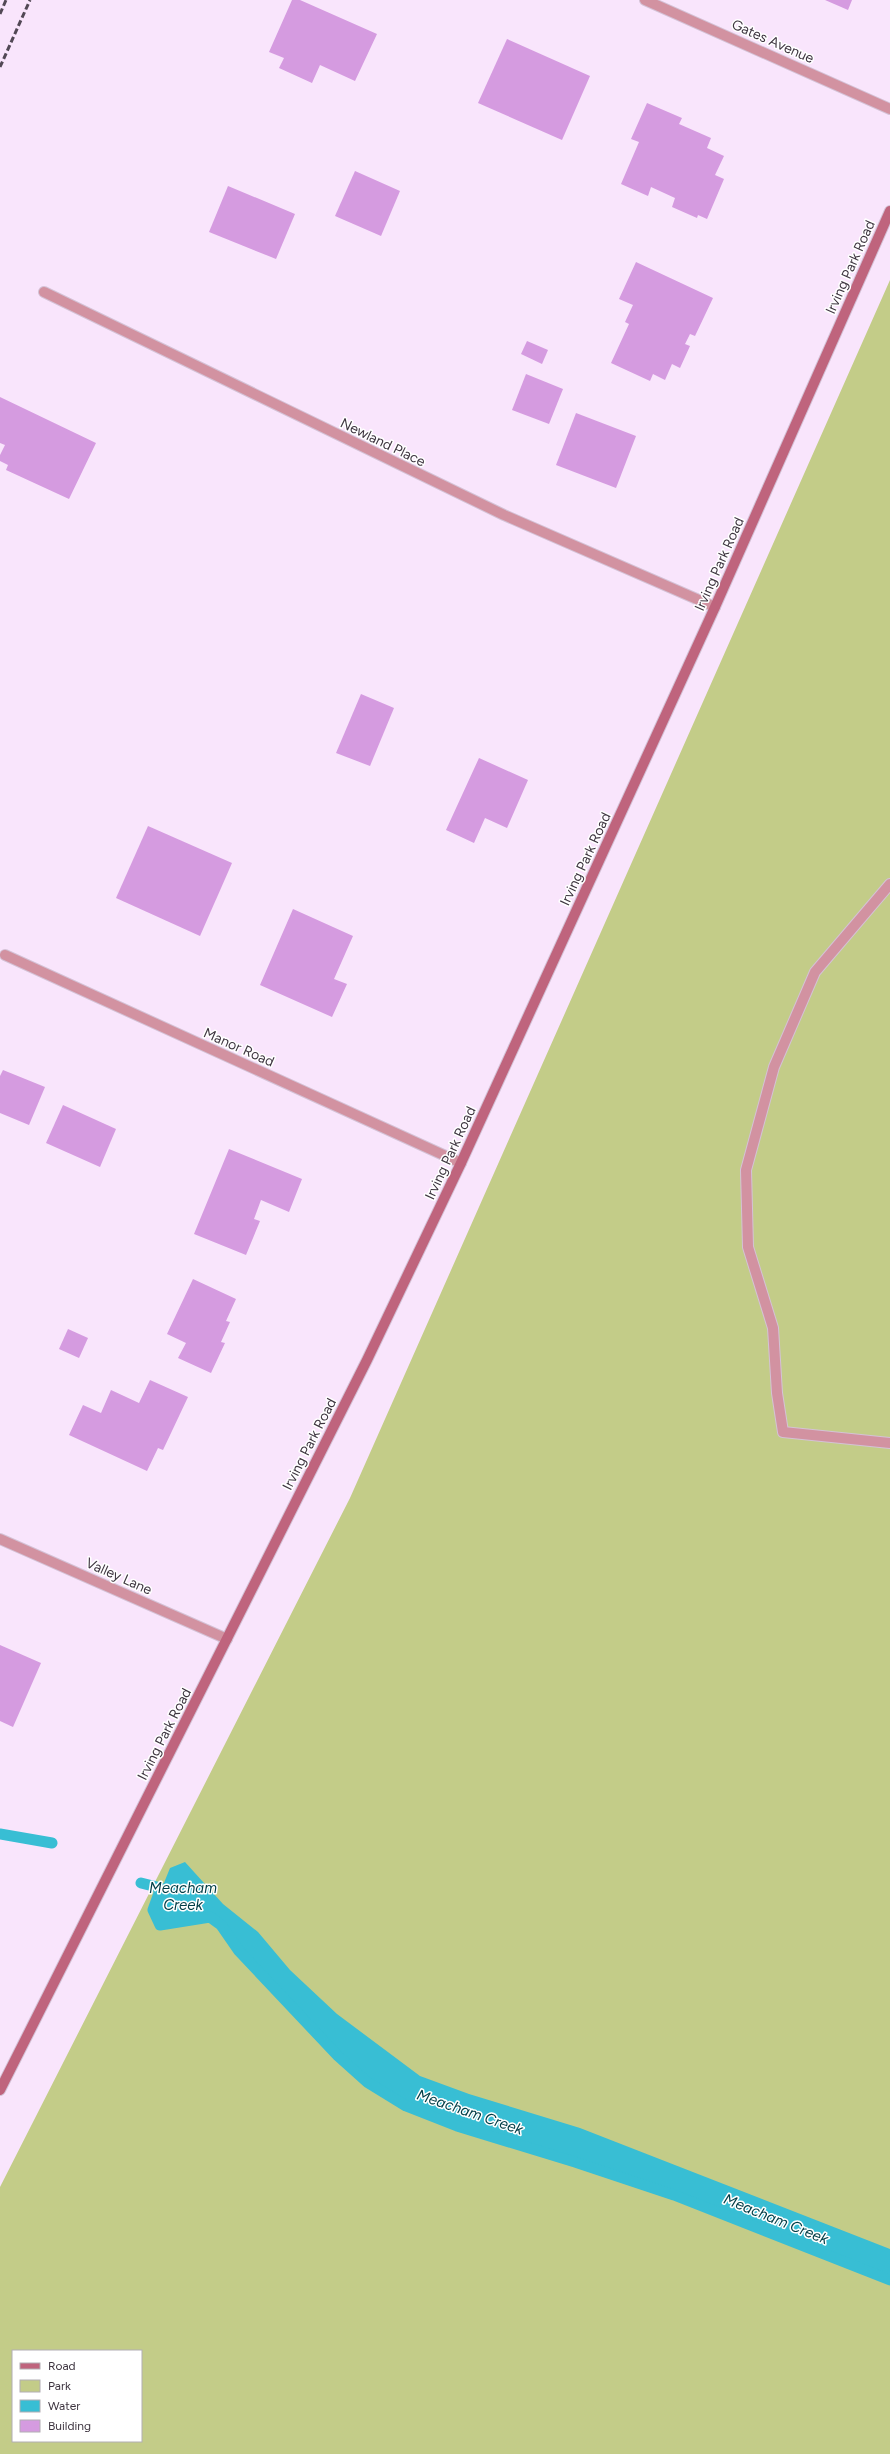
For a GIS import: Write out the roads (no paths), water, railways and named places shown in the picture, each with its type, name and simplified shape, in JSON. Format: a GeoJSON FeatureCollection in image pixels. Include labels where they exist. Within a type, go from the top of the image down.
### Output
{"type":"FeatureCollection","features":[{"type":"Feature","properties":{"kind":"main road","name":"Irving Park Road"},"geometry":{"type":"LineString","coordinates":[[0,2090],[367,1360],[461,1163],[715,607],[890,211]]}},
{"type":"Feature","properties":{"kind":"street","name":"Gates Avenue"},"geometry":{"type":"LineString","coordinates":[[645,0],[890,109]]}},
{"type":"Feature","properties":{"kind":"street","name":"Newland Place"},"geometry":{"type":"LineString","coordinates":[[44,292],[504,515],[715,607]]}},
{"type":"Feature","properties":{"kind":"street"},"geometry":{"type":"LineString","coordinates":[[890,884],[815,972],[774,1067],[746,1170],[748,1247],[773,1328],[777,1393],[783,1432],[890,1443]]}},
{"type":"Feature","properties":{"kind":"street","name":"Manor Road"},"geometry":{"type":"LineString","coordinates":[[5,956],[461,1163]]}},
{"type":"Feature","properties":{"kind":"street","name":"Valley Lane"},"geometry":{"type":"LineString","coordinates":[[0,1539],[227,1639]]}},
{"type":"Feature","properties":{"kind":"water","name":"Meacham Creek"},"geometry":{"type":"Polygon","coordinates":[[[185,1862],[223,1904],[258,1932],[290,1970],[337,2014],[420,2076],[469,2094],[580,2128],[890,2249],[890,2280],[674,2195],[575,2162],[457,2126],[406,2106],[367,2082],[338,2056],[239,1951],[221,1925],[209,1917],[160,1925],[153,1910],[170,1868],[185,1862]]]}},
{"type":"Feature","properties":{"kind":"waterway","name":"Meacham Creek"},"geometry":{"type":"LineString","coordinates":[[0,1834],[52,1843]]}},
{"type":"Feature","properties":{"kind":"waterway","name":"Meacham Creek"},"geometry":{"type":"LineString","coordinates":[[141,1883],[161,1888],[153,1910],[160,1925],[210,1917],[221,1925],[239,1951],[338,2056],[367,2082],[406,2106],[457,2126],[575,2162],[674,2195],[890,2280]]}},
{"type":"Feature","properties":{"kind":"railway"},"geometry":{"type":"LineString","coordinates":[[0,14],[6,0]]}},
{"type":"Feature","properties":{"kind":"railway"},"geometry":{"type":"LineString","coordinates":[[0,67],[30,0]]}}]}
